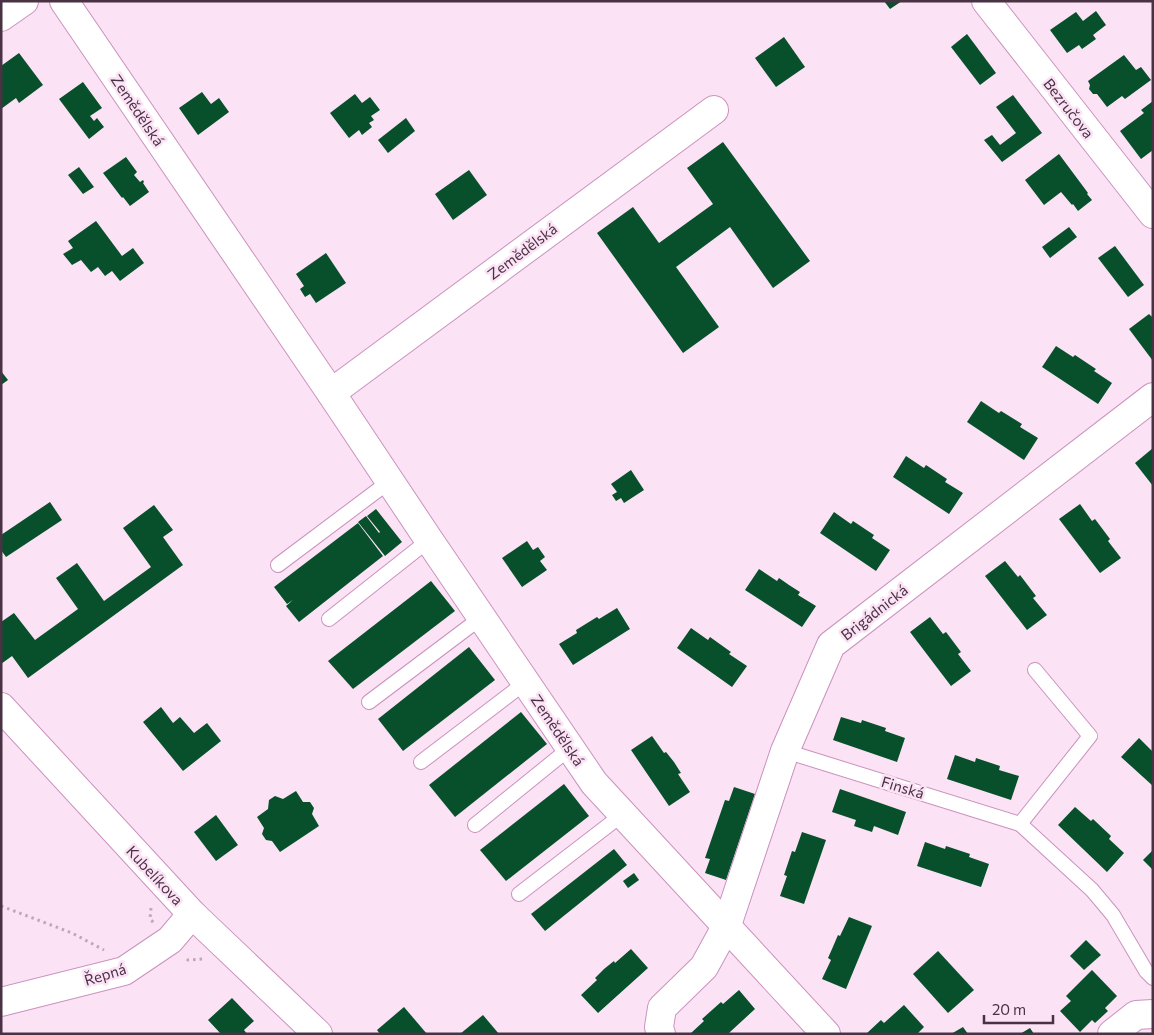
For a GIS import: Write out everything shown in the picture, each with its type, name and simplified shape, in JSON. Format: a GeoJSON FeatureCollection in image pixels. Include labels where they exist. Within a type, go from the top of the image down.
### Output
{"type":"FeatureCollection","features":[{"type":"Feature","properties":{"kind":"street"},"geometry":{"type":"LineString","coordinates":[[1,17],[24,1]]}},
{"type":"Feature","properties":{"kind":"street","name":"Zemědělská"},"geometry":{"type":"LineString","coordinates":[[64,1],[594,783],[826,1034]]}},
{"type":"Feature","properties":{"kind":"street","name":"Bezručova"},"geometry":{"type":"LineString","coordinates":[[986,1],[1153,214]]}},
{"type":"Feature","properties":{"kind":"street","name":"Zemědělská"},"geometry":{"type":"LineString","coordinates":[[331,393],[714,110]]}},
{"type":"Feature","properties":{"kind":"street","name":"Brigádnická"},"geometry":{"type":"LineString","coordinates":[[661,1034],[659,1027],[662,1008],[704,967],[727,925],[785,751],[831,645],[1153,397]]}},
{"type":"Feature","properties":{"kind":"street","name":"Kubelíkova"},"geometry":{"type":"LineString","coordinates":[[1,707],[192,914],[318,1034]]}},
{"type":"Feature","properties":{"kind":"street","name":"Řepná"},"geometry":{"type":"LineString","coordinates":[[1,1002],[124,970],[170,940],[192,914]]}},
{"type":"Feature","properties":{"kind":"street"},"geometry":{"type":"LineString","coordinates":[[1112,1034],[1136,1015],[1153,1014]]}},
{"type":"Feature","properties":{"kind":"lane"},"geometry":{"type":"LineString","coordinates":[[278,565],[390,481]]}},
{"type":"Feature","properties":{"kind":"lane"},"geometry":{"type":"LineString","coordinates":[[329,619],[428,540]]}},
{"type":"Feature","properties":{"kind":"lane"},"geometry":{"type":"LineString","coordinates":[[369,702],[482,617]]}},
{"type":"Feature","properties":{"kind":"lane"},"geometry":{"type":"LineString","coordinates":[[1020,824],[1090,736],[1035,670]]}},
{"type":"Feature","properties":{"kind":"lane"},"geometry":{"type":"LineString","coordinates":[[421,762],[526,682]]}},
{"type":"Feature","properties":{"kind":"lane"},"geometry":{"type":"LineString","coordinates":[[475,825],[570,748]]}},
{"type":"Feature","properties":{"kind":"lane","name":"Finská"},"geometry":{"type":"LineString","coordinates":[[785,751],[1020,824],[1092,890],[1113,915],[1146,970],[1153,978]]}},
{"type":"Feature","properties":{"kind":"lane"},"geometry":{"type":"LineString","coordinates":[[518,894],[623,814]]}},
{"type":"Feature","properties":{"kind":"path"},"geometry":{"type":"LineString","coordinates":[[1,906],[72,933],[110,953]]}},
{"type":"Feature","properties":{"kind":"building"},"geometry":{"type":"Polygon","coordinates":[[[884,1],[902,1],[890,9],[884,1]]]}},
{"type":"Feature","properties":{"kind":"building"},"geometry":{"type":"Polygon","coordinates":[[[1096,11],[1106,25],[1093,35],[1096,39],[1082,49],[1079,45],[1067,53],[1050,30],[1076,12],[1083,21],[1096,11]]]}},
{"type":"Feature","properties":{"kind":"building"},"geometry":{"type":"Polygon","coordinates":[[[967,34],[996,73],[980,85],[951,47],[967,34]]]}},
{"type":"Feature","properties":{"kind":"building"},"geometry":{"type":"Polygon","coordinates":[[[784,37],[805,67],[776,87],[755,58],[784,37]]]}},
{"type":"Feature","properties":{"kind":"building"},"geometry":{"type":"Polygon","coordinates":[[[19,53],[43,85],[19,103],[16,98],[1,109],[1,66],[19,53]]]}},
{"type":"Feature","properties":{"kind":"building"},"geometry":{"type":"Polygon","coordinates":[[[1124,55],[1136,70],[1141,67],[1151,80],[1125,99],[1122,96],[1107,107],[1097,94],[1093,94],[1089,89],[1088,81],[1124,55]]]}},
{"type":"Feature","properties":{"kind":"building"},"geometry":{"type":"Polygon","coordinates":[[[83,82],[102,108],[90,116],[94,121],[97,118],[104,127],[89,139],[59,99],[83,82]]]}},
{"type":"Feature","properties":{"kind":"building"},"geometry":{"type":"Polygon","coordinates":[[[202,92],[211,104],[219,98],[229,112],[198,135],[179,108],[202,92]]]}},
{"type":"Feature","properties":{"kind":"building"},"geometry":{"type":"Polygon","coordinates":[[[355,94],[362,103],[370,97],[380,110],[371,116],[374,120],[369,123],[372,127],[362,135],[359,130],[349,138],[330,113],[355,94]]]}},
{"type":"Feature","properties":{"kind":"building"},"geometry":{"type":"Polygon","coordinates":[[[1013,95],[1042,133],[1002,162],[984,140],[992,135],[1000,145],[1016,133],[996,107],[1013,95]]]}},
{"type":"Feature","properties":{"kind":"building"},"geometry":{"type":"Polygon","coordinates":[[[1153,101],[1153,150],[1141,159],[1120,131],[1144,113],[1141,110],[1153,101]]]}},
{"type":"Feature","properties":{"kind":"building"},"geometry":{"type":"Polygon","coordinates":[[[406,118],[415,131],[388,153],[378,140],[406,118]]]}},
{"type":"Feature","properties":{"kind":"building"},"geometry":{"type":"Polygon","coordinates":[[[723,142],[810,261],[773,288],[730,227],[676,267],[719,327],[683,353],[597,233],[633,207],[659,243],[713,204],[687,168],[723,142]]]}},
{"type":"Feature","properties":{"kind":"building"},"geometry":{"type":"Polygon","coordinates":[[[1059,154],[1092,200],[1078,211],[1061,192],[1044,205],[1025,180],[1059,154]]]}},
{"type":"Feature","properties":{"kind":"building"},"geometry":{"type":"Polygon","coordinates":[[[126,157],[137,172],[134,175],[140,182],[143,180],[149,192],[130,206],[103,173],[126,157]]]}},
{"type":"Feature","properties":{"kind":"building"},"geometry":{"type":"Polygon","coordinates":[[[79,167],[94,187],[83,194],[68,175],[79,167]]]}},
{"type":"Feature","properties":{"kind":"building"},"geometry":{"type":"Polygon","coordinates":[[[469,170],[487,195],[453,220],[435,194],[469,170]]]}},
{"type":"Feature","properties":{"kind":"building"},"geometry":{"type":"Polygon","coordinates":[[[96,221],[122,256],[133,248],[144,263],[120,281],[112,271],[105,276],[98,267],[91,272],[81,260],[72,265],[63,254],[73,248],[68,241],[96,221]]]}},
{"type":"Feature","properties":{"kind":"building"},"geometry":{"type":"Polygon","coordinates":[[[1069,227],[1077,237],[1050,258],[1042,247],[1069,227]]]}},
{"type":"Feature","properties":{"kind":"building"},"geometry":{"type":"Polygon","coordinates":[[[1115,246],[1144,285],[1128,297],[1098,258],[1115,246]]]}},
{"type":"Feature","properties":{"kind":"building"},"geometry":{"type":"Polygon","coordinates":[[[326,253],[346,283],[316,303],[310,294],[305,297],[300,289],[304,286],[296,274],[326,253]]]}},
{"type":"Feature","properties":{"kind":"building"},"geometry":{"type":"Polygon","coordinates":[[[1149,314],[1153,318],[1153,361],[1129,329],[1149,314]]]}},
{"type":"Feature","properties":{"kind":"building"},"geometry":{"type":"Polygon","coordinates":[[[1056,346],[1073,357],[1075,355],[1096,369],[1094,371],[1112,383],[1098,404],[1042,367],[1056,346]]]}},
{"type":"Feature","properties":{"kind":"building"},"geometry":{"type":"Polygon","coordinates":[[[1,371],[8,380],[1,385],[1,371]]]}},
{"type":"Feature","properties":{"kind":"building"},"geometry":{"type":"Polygon","coordinates":[[[981,401],[999,413],[1001,411],[1022,424],[1020,427],[1038,438],[1024,460],[967,422],[981,401]]]}},
{"type":"Feature","properties":{"kind":"building"},"geometry":{"type":"Polygon","coordinates":[[[1153,448],[1153,486],[1135,463],[1153,448]]]}},
{"type":"Feature","properties":{"kind":"building"},"geometry":{"type":"Polygon","coordinates":[[[906,456],[924,468],[926,465],[947,479],[945,482],[963,493],[949,514],[893,477],[906,456]]]}},
{"type":"Feature","properties":{"kind":"building"},"geometry":{"type":"Polygon","coordinates":[[[631,470],[644,490],[624,503],[621,498],[616,501],[612,495],[617,492],[611,484],[631,470]]]}},
{"type":"Feature","properties":{"kind":"building"},"geometry":{"type":"Polygon","coordinates":[[[50,502],[62,520],[6,557],[1,550],[1,535],[50,502]]]}},
{"type":"Feature","properties":{"kind":"building"},"geometry":{"type":"Polygon","coordinates":[[[1080,504],[1092,521],[1095,519],[1121,558],[1100,573],[1059,519],[1080,504]]]}},
{"type":"Feature","properties":{"kind":"building"},"geometry":{"type":"Polygon","coordinates":[[[154,505],[173,530],[163,537],[183,565],[28,678],[12,656],[1,664],[1,622],[14,613],[35,640],[78,609],[56,578],[77,563],[104,601],[151,567],[123,528],[154,505]]]}},
{"type":"Feature","properties":{"kind":"building"},"geometry":{"type":"Polygon","coordinates":[[[376,509],[402,542],[385,556],[358,522],[366,516],[379,533],[367,516],[376,509]]]}},
{"type":"Feature","properties":{"kind":"building"},"geometry":{"type":"Polygon","coordinates":[[[834,512],[851,524],[853,521],[874,535],[872,538],[890,550],[876,571],[820,533],[834,512]]]}},
{"type":"Feature","properties":{"kind":"building"},"geometry":{"type":"Polygon","coordinates":[[[358,523],[383,556],[299,622],[286,606],[293,600],[287,604],[274,587],[358,523]]]}},
{"type":"Feature","properties":{"kind":"building"},"geometry":{"type":"Polygon","coordinates":[[[527,541],[533,550],[538,547],[545,557],[540,561],[547,570],[522,587],[502,558],[527,541]]]}},
{"type":"Feature","properties":{"kind":"building"},"geometry":{"type":"Polygon","coordinates":[[[1005,561],[1018,577],[1020,575],[1036,596],[1033,598],[1047,615],[1027,630],[985,576],[1005,561]]]}},
{"type":"Feature","properties":{"kind":"building"},"geometry":{"type":"Polygon","coordinates":[[[759,569],[777,581],[779,578],[800,592],[798,595],[816,606],[802,627],[745,590],[759,569]]]}},
{"type":"Feature","properties":{"kind":"building"},"geometry":{"type":"Polygon","coordinates":[[[431,581],[455,611],[353,689],[328,661],[431,581]]]}},
{"type":"Feature","properties":{"kind":"building"},"geometry":{"type":"Polygon","coordinates":[[[617,608],[630,629],[573,665],[559,644],[577,633],[576,630],[597,617],[599,619],[617,608]]]}},
{"type":"Feature","properties":{"kind":"building"},"geometry":{"type":"Polygon","coordinates":[[[930,617],[943,634],[946,632],[961,652],[958,654],[971,671],[951,686],[910,632],[930,617]]]}},
{"type":"Feature","properties":{"kind":"building"},"geometry":{"type":"Polygon","coordinates":[[[691,628],[708,640],[710,637],[731,652],[729,654],[747,666],[732,687],[677,648],[691,628]]]}},
{"type":"Feature","properties":{"kind":"building"},"geometry":{"type":"Polygon","coordinates":[[[469,647],[495,680],[403,751],[378,719],[469,647]]]}},
{"type":"Feature","properties":{"kind":"building"},"geometry":{"type":"Polygon","coordinates":[[[161,707],[173,723],[180,717],[194,733],[207,723],[221,741],[183,771],[143,722],[161,707]]]}},
{"type":"Feature","properties":{"kind":"building"},"geometry":{"type":"Polygon","coordinates":[[[521,712],[547,744],[455,817],[429,785],[521,712]]]}},
{"type":"Feature","properties":{"kind":"building"},"geometry":{"type":"Polygon","coordinates":[[[841,717],[861,723],[862,720],[886,728],[885,731],[905,738],[897,762],[833,740],[841,717]]]}},
{"type":"Feature","properties":{"kind":"building"},"geometry":{"type":"Polygon","coordinates":[[[652,736],[664,753],[666,752],[674,762],[681,773],[678,774],[690,792],[669,806],[631,750],[652,736]]]}},
{"type":"Feature","properties":{"kind":"building"},"geometry":{"type":"Polygon","coordinates":[[[1139,738],[1153,752],[1153,786],[1121,757],[1139,738]]]}},
{"type":"Feature","properties":{"kind":"building"},"geometry":{"type":"Polygon","coordinates":[[[955,755],[975,762],[976,758],[1000,766],[999,770],[1019,776],[1011,800],[947,779],[955,755]]]}},
{"type":"Feature","properties":{"kind":"building"},"geometry":{"type":"Polygon","coordinates":[[[564,784],[589,816],[506,881],[480,850],[564,784]]]}},
{"type":"Feature","properties":{"kind":"building"},"geometry":{"type":"Polygon","coordinates":[[[734,787],[755,794],[726,880],[705,873],[710,859],[705,858],[725,800],[729,801],[734,787]]]}},
{"type":"Feature","properties":{"kind":"building"},"geometry":{"type":"Polygon","coordinates":[[[840,789],[906,812],[898,835],[874,826],[872,832],[854,826],[856,820],[832,812],[840,789]]]}},
{"type":"Feature","properties":{"kind":"building"},"geometry":{"type":"Polygon","coordinates":[[[296,791],[303,802],[310,802],[314,808],[312,814],[319,826],[280,852],[272,841],[266,840],[262,834],[264,828],[257,817],[268,809],[269,800],[275,796],[283,799],[296,791]]]}},
{"type":"Feature","properties":{"kind":"building"},"geometry":{"type":"Polygon","coordinates":[[[1075,807],[1091,821],[1093,819],[1111,836],[1109,839],[1124,853],[1107,872],[1058,825],[1075,807]]]}},
{"type":"Feature","properties":{"kind":"building"},"geometry":{"type":"Polygon","coordinates":[[[216,815],[238,845],[216,861],[194,832],[216,815]]]}},
{"type":"Feature","properties":{"kind":"building"},"geometry":{"type":"Polygon","coordinates":[[[802,832],[826,840],[804,904],[780,896],[787,876],[784,875],[792,851],[795,852],[802,832]]]}},
{"type":"Feature","properties":{"kind":"building"},"geometry":{"type":"Polygon","coordinates":[[[925,842],[945,849],[946,846],[970,854],[969,857],[989,864],[981,887],[917,866],[925,842]]]}},
{"type":"Feature","properties":{"kind":"building"},"geometry":{"type":"Polygon","coordinates":[[[614,849],[627,865],[545,931],[531,914],[614,849]]]}},
{"type":"Feature","properties":{"kind":"building"},"geometry":{"type":"Polygon","coordinates":[[[1153,850],[1153,870],[1143,860],[1153,850]]]}},
{"type":"Feature","properties":{"kind":"building"},"geometry":{"type":"Polygon","coordinates":[[[634,873],[639,880],[628,888],[623,881],[634,873]]]}},
{"type":"Feature","properties":{"kind":"building"},"geometry":{"type":"Polygon","coordinates":[[[849,917],[872,926],[846,989],[822,979],[831,960],[828,958],[838,935],[840,936],[849,917]]]}},
{"type":"Feature","properties":{"kind":"building"},"geometry":{"type":"Polygon","coordinates":[[[1086,940],[1101,955],[1084,970],[1070,956],[1086,940]]]}},
{"type":"Feature","properties":{"kind":"building"},"geometry":{"type":"Polygon","coordinates":[[[631,949],[648,968],[598,1013],[581,995],[597,980],[595,978],[604,969],[614,961],[615,963],[631,949]]]}},
{"type":"Feature","properties":{"kind":"building"},"geometry":{"type":"Polygon","coordinates":[[[938,951],[974,990],[948,1013],[913,974],[938,951]]]}},
{"type":"Feature","properties":{"kind":"building"},"geometry":{"type":"Polygon","coordinates":[[[1092,970],[1117,996],[1105,1008],[1108,1011],[1095,1023],[1092,1020],[1080,1032],[1060,1011],[1071,1001],[1066,996],[1092,970]]]}},
{"type":"Feature","properties":{"kind":"building"},"geometry":{"type":"Polygon","coordinates":[[[739,990],[755,1009],[728,1034],[690,1034],[704,1021],[702,1019],[721,1002],[723,1004],[739,990]]]}},
{"type":"Feature","properties":{"kind":"building"},"geometry":{"type":"Polygon","coordinates":[[[232,998],[254,1021],[244,1030],[247,1034],[221,1034],[208,1020],[232,998]]]}},
{"type":"Feature","properties":{"kind":"building"},"geometry":{"type":"Polygon","coordinates":[[[904,1005],[924,1027],[917,1034],[866,1034],[881,1020],[884,1023],[904,1005]]]}},
{"type":"Feature","properties":{"kind":"building"},"geometry":{"type":"Polygon","coordinates":[[[404,1007],[427,1034],[380,1034],[377,1030],[404,1007]]]}},
{"type":"Feature","properties":{"kind":"building"},"geometry":{"type":"Polygon","coordinates":[[[483,1015],[499,1034],[460,1034],[483,1015]]]}},
{"type":"Feature","properties":{"kind":"building"},"geometry":{"type":"Polygon","coordinates":[[[963,1027],[968,1034],[951,1034],[963,1027]]]}},
{"type":"Feature","properties":{"kind":"building"},"geometry":{"type":"Polygon","coordinates":[[[1030,1028],[1034,1034],[1020,1034],[1030,1028]]]}}]}
